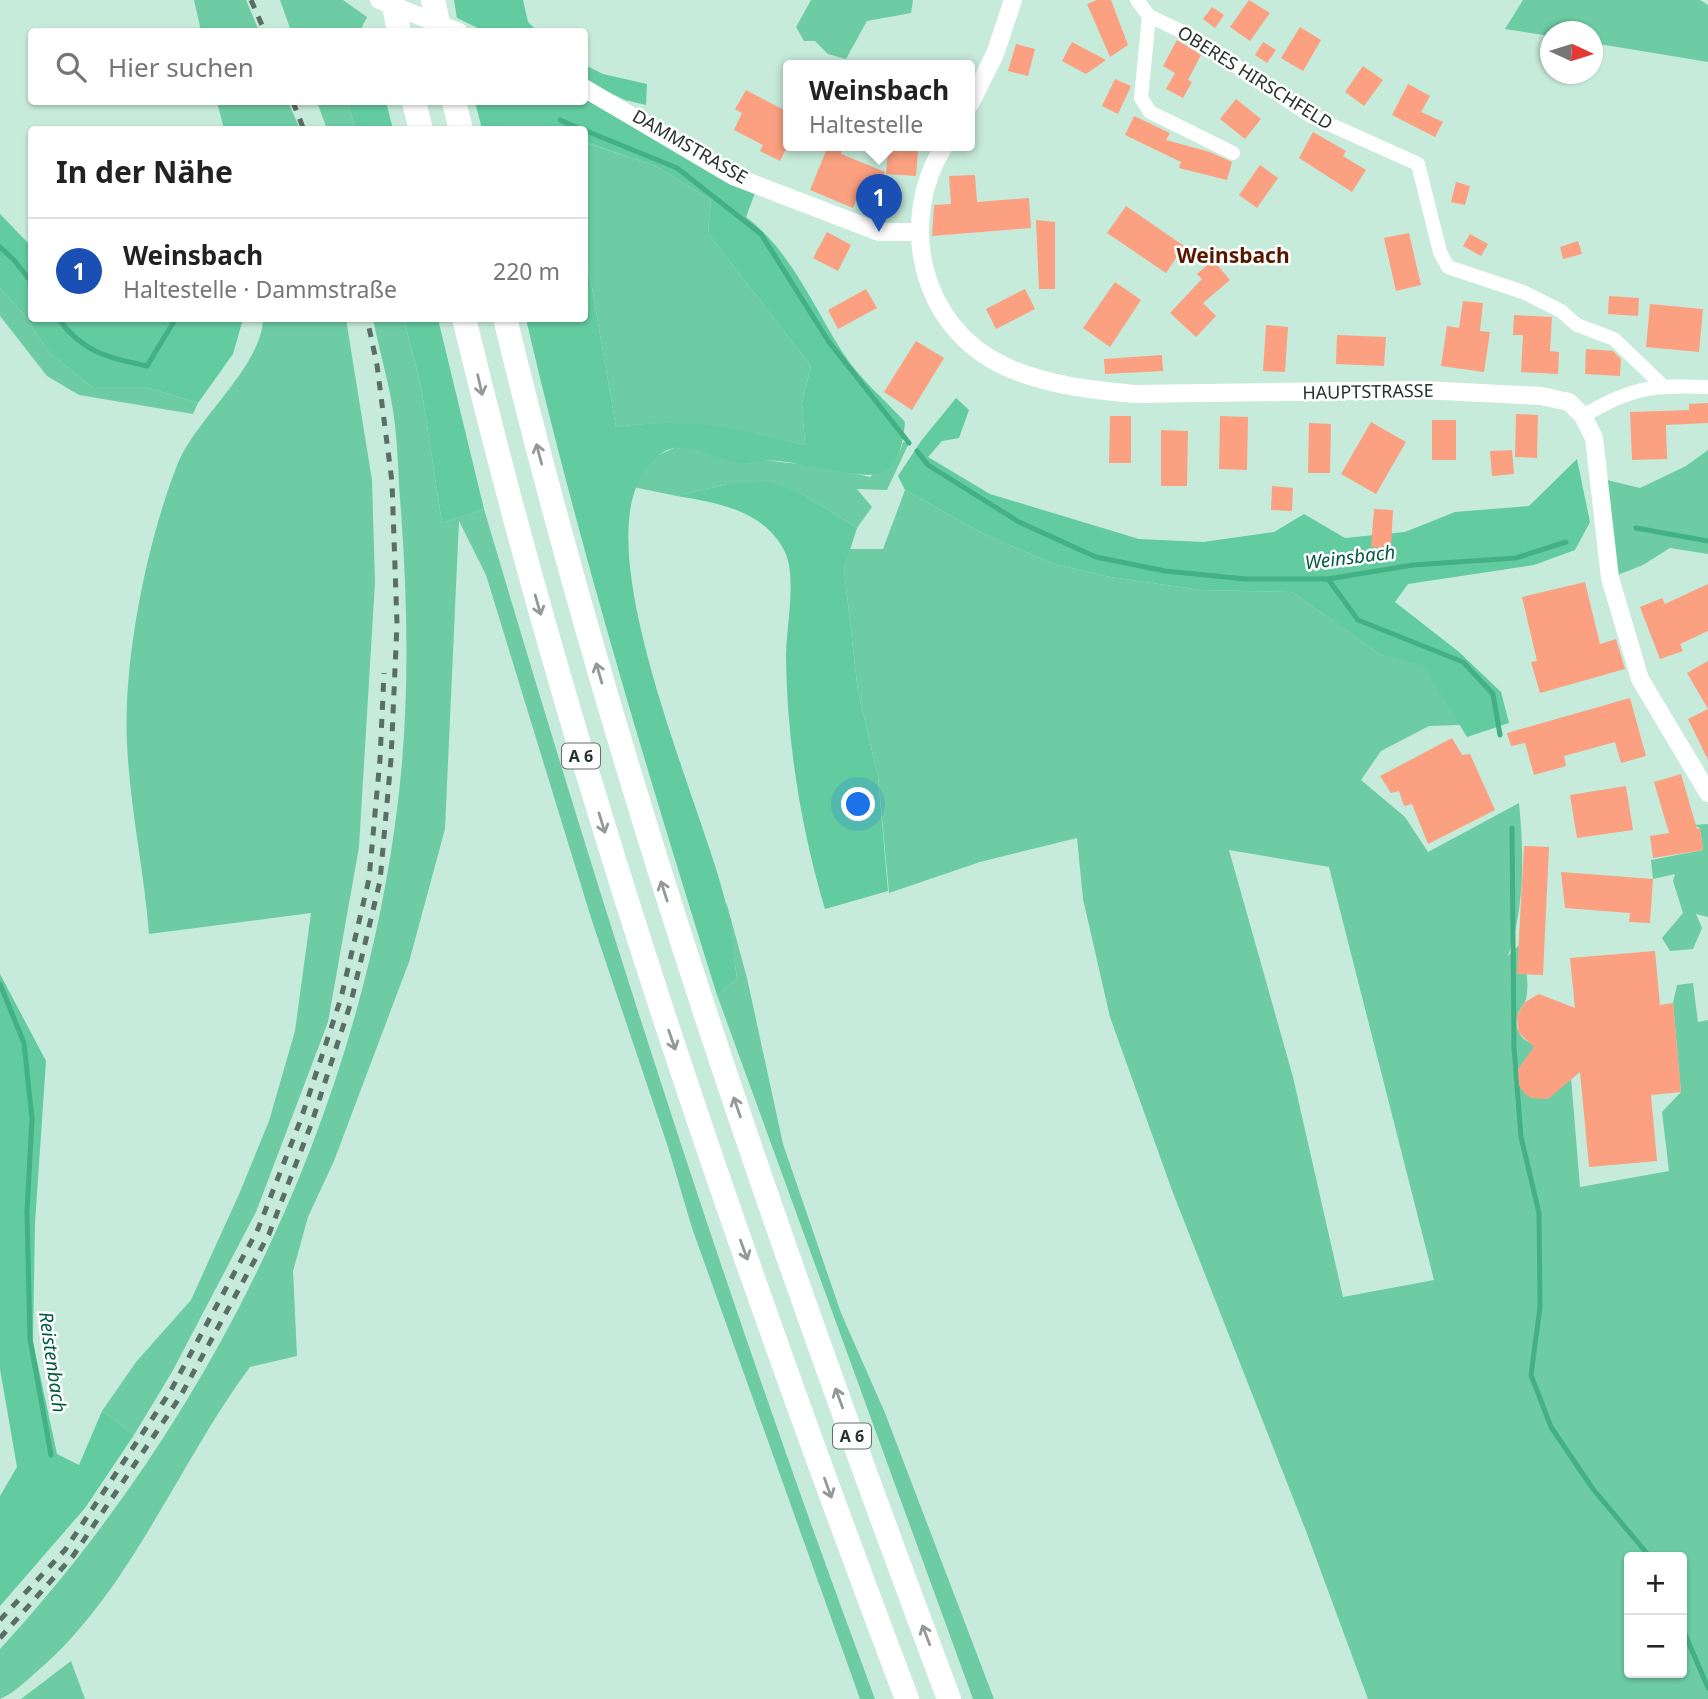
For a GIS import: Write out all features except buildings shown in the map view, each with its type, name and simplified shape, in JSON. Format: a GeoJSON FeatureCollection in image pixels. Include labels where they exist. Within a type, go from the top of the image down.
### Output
{"type":"FeatureCollection","features":[{"type":"Feature","properties":{"kind":"highway"},"geometry":{"type":"LineString","coordinates":[[393,0],[398,28]]}},
{"type":"Feature","properties":{"kind":"highway"},"geometry":{"type":"LineString","coordinates":[[433,0],[439,28]]}},
{"type":"Feature","properties":{"kind":"highway"},"geometry":{"type":"LineString","coordinates":[[415,105],[420,126]]}},
{"type":"Feature","properties":{"kind":"highway"},"geometry":{"type":"LineString","coordinates":[[455,105],[460,126]]}},
{"type":"Feature","properties":{"kind":"highway","name":"A 6"},"geometry":{"type":"LineString","coordinates":[[465,322],[522,549],[623,894],[721,1186],[906,1699]]}},
{"type":"Feature","properties":{"kind":"highway","name":"A 6"},"geometry":{"type":"LineString","coordinates":[[506,322],[564,550],[662,884],[768,1198],[949,1699]]}},
{"type":"Feature","properties":{"kind":"street"},"geometry":{"type":"LineString","coordinates":[[379,0],[449,28]]}},
{"type":"Feature","properties":{"kind":"street"},"geometry":{"type":"LineString","coordinates":[[975,94],[995,54],[1013,0]]}},
{"type":"Feature","properties":{"kind":"street","name":"OBERES HIRSCHFELD"},"geometry":{"type":"LineString","coordinates":[[1137,0],[1149,16],[1187,34],[1309,115],[1418,164],[1440,251],[1448,267],[1523,292],[1562,311],[1577,325],[1614,339],[1663,386]]}},
{"type":"Feature","properties":{"kind":"street"},"geometry":{"type":"LineString","coordinates":[[1149,16],[1141,98],[1150,112],[1233,153]]}},
{"type":"Feature","properties":{"kind":"street","name":"DAMMSTRASSE"},"geometry":{"type":"LineString","coordinates":[[588,90],[733,176],[879,232],[918,233]]}},
{"type":"Feature","properties":{"kind":"street","name":"HAUPTSTRASSE"},"geometry":{"type":"LineString","coordinates":[[942,151],[923,195],[918,233],[922,267],[934,297],[951,324],[1001,364],[1034,378],[1089,390],[1135,394],[1423,390],[1541,396],[1569,402],[1583,416]]}},
{"type":"Feature","properties":{"kind":"street"},"geometry":{"type":"LineString","coordinates":[[1708,387],[1663,386],[1616,396],[1583,416],[1594,438],[1611,578],[1640,679],[1708,793]]}},
{"type":"Feature","properties":{"kind":"green space"},"geometry":{"type":"Polygon","coordinates":[[[194,0],[246,0],[258,28],[200,28],[194,0]]]}},
{"type":"Feature","properties":{"kind":"green space"},"geometry":{"type":"Polygon","coordinates":[[[280,0],[343,0],[367,17],[362,28],[290,28],[280,0]]]}},
{"type":"Feature","properties":{"kind":"green space"},"geometry":{"type":"Polygon","coordinates":[[[454,0],[523,0],[528,22],[534,28],[478,28],[457,18],[454,0]]]}},
{"type":"Feature","properties":{"kind":"green space"},"geometry":{"type":"Polygon","coordinates":[[[811,0],[913,0],[911,13],[867,21],[846,59],[828,54],[815,41],[804,41],[796,27],[811,0]]]}},
{"type":"Feature","properties":{"kind":"green space"},"geometry":{"type":"Polygon","coordinates":[[[1523,0],[1700,0],[1708,5],[1708,62],[1603,45],[1603,21],[1540,21],[1540,34],[1505,29],[1523,0]]]}},
{"type":"Feature","properties":{"kind":"green space"},"geometry":{"type":"Polygon","coordinates":[[[588,66],[603,74],[647,84],[646,105],[625,100],[588,82],[588,66]]]}},
{"type":"Feature","properties":{"kind":"green space"},"geometry":{"type":"Polygon","coordinates":[[[588,101],[755,193],[746,217],[762,231],[789,263],[849,362],[905,422],[895,461],[886,470],[874,474],[774,461],[747,464],[692,448],[668,450],[656,458],[644,472],[630,510],[629,560],[639,619],[654,681],[713,858],[729,919],[737,978],[717,995],[615,658],[568,489],[527,322],[588,322],[588,264],[616,427],[667,423],[711,426],[805,445],[802,403],[811,366],[708,233],[711,200],[656,166],[588,143],[588,126],[481,126],[476,105],[588,105],[588,101]]]}},
{"type":"Feature","properties":{"kind":"green space"},"geometry":{"type":"Polygon","coordinates":[[[218,105],[289,105],[299,126],[223,126],[218,105]]]}},
{"type":"Feature","properties":{"kind":"green space"},"geometry":{"type":"Polygon","coordinates":[[[318,105],[348,105],[355,126],[326,126],[318,105]]]}},
{"type":"Feature","properties":{"kind":"green space"},"geometry":{"type":"Polygon","coordinates":[[[348,105],[387,105],[392,126],[355,126],[348,105]]]}},
{"type":"Feature","properties":{"kind":"green space"},"geometry":{"type":"Polygon","coordinates":[[[588,143],[656,166],[711,200],[708,233],[811,366],[802,403],[805,445],[690,424],[616,427],[588,264],[588,143]]]}},
{"type":"Feature","properties":{"kind":"green space"},"geometry":{"type":"Polygon","coordinates":[[[0,214],[28,243],[28,320],[0,288],[0,214]]]}},
{"type":"Feature","properties":{"kind":"green space"},"geometry":{"type":"Polygon","coordinates":[[[0,288],[23,313],[49,352],[92,387],[146,387],[198,403],[193,414],[79,395],[47,376],[0,316],[0,288]]]}},
{"type":"Feature","properties":{"kind":"green space"},"geometry":{"type":"Polygon","coordinates":[[[29,322],[242,322],[233,354],[198,403],[146,387],[92,387],[49,352],[29,322]]]}},
{"type":"Feature","properties":{"kind":"green space"},"geometry":{"type":"Polygon","coordinates":[[[262,322],[346,322],[372,480],[375,582],[359,847],[328,1022],[256,1212],[172,1372],[134,1435],[102,1411],[136,1362],[191,1300],[240,1192],[269,1121],[295,1031],[311,913],[149,934],[129,768],[129,677],[139,604],[155,532],[176,468],[185,450],[239,375],[259,338],[262,322]]]}},
{"type":"Feature","properties":{"kind":"green space"},"geometry":{"type":"Polygon","coordinates":[[[374,322],[405,322],[421,386],[442,523],[484,509],[574,809],[669,1107],[769,1404],[875,1699],[860,1699],[692,1228],[668,1147],[592,921],[486,575],[459,521],[445,829],[409,962],[334,1161],[308,1217],[293,1271],[297,1356],[250,1367],[199,1445],[125,1568],[98,1606],[68,1642],[34,1674],[0,1699],[0,1649],[79,1556],[152,1456],[216,1350],[273,1239],[320,1124],[358,1005],[385,885],[404,732],[405,574],[391,398],[374,322]]]}},
{"type":"Feature","properties":{"kind":"green space"},"geometry":{"type":"Polygon","coordinates":[[[405,322],[439,322],[484,509],[442,523],[421,386],[405,322]]]}},
{"type":"Feature","properties":{"kind":"green space"},"geometry":{"type":"Polygon","coordinates":[[[956,398],[969,410],[959,438],[942,441],[928,457],[990,494],[1139,539],[1203,542],[1274,532],[1304,514],[1345,538],[1405,532],[1455,512],[1529,506],[1577,459],[1590,522],[1575,550],[1534,565],[1408,584],[1395,602],[1459,652],[1501,692],[1509,723],[1467,737],[1423,665],[1381,655],[1292,592],[1201,590],[1110,577],[1054,564],[984,534],[905,490],[898,476],[921,441],[956,398]]]}},
{"type":"Feature","properties":{"kind":"green space"},"geometry":{"type":"Polygon","coordinates":[[[903,442],[909,443],[887,490],[857,489],[872,507],[857,528],[801,493],[727,484],[677,496],[633,487],[654,457],[683,444],[748,464],[763,460],[825,467],[870,477],[900,451],[903,442]]]}},
{"type":"Feature","properties":{"kind":"green space"},"geometry":{"type":"Polygon","coordinates":[[[1708,450],[1708,554],[1670,548],[1643,565],[1610,578],[1599,478],[1640,488],[1686,466],[1708,450]]]}},
{"type":"Feature","properties":{"kind":"green space"},"geometry":{"type":"Polygon","coordinates":[[[769,482],[801,493],[857,528],[844,569],[858,692],[878,776],[888,891],[825,909],[802,817],[792,753],[786,658],[790,575],[785,552],[776,538],[752,518],[724,506],[677,496],[727,484],[769,482]]]}},
{"type":"Feature","properties":{"kind":"green space"},"geometry":{"type":"Polygon","coordinates":[[[905,490],[984,534],[1054,564],[1110,577],[1201,590],[1292,592],[1381,655],[1423,664],[1460,725],[1429,726],[1381,751],[1361,780],[1405,817],[1428,852],[1519,803],[1522,880],[1518,919],[1508,956],[1519,945],[1527,978],[1526,999],[1518,1015],[1517,1028],[1526,1041],[1534,1045],[1569,1053],[1580,1187],[1669,1171],[1662,1112],[1681,1092],[1673,1003],[1677,985],[1693,983],[1698,1022],[1708,1020],[1708,1699],[1368,1699],[1306,1531],[1173,1193],[1110,1017],[1083,899],[1077,838],[980,862],[889,893],[878,776],[858,692],[844,569],[850,549],[883,549],[905,490]],[[1229,850],[1293,1077],[1343,1297],[1434,1280],[1329,867],[1229,850]]]}},
{"type":"Feature","properties":{"kind":"green space"},"geometry":{"type":"Polygon","coordinates":[[[1708,824],[1708,917],[1696,914],[1702,928],[1693,949],[1670,951],[1662,938],[1683,913],[1673,881],[1675,874],[1653,879],[1651,860],[1703,850],[1700,828],[1694,825],[1708,824]]]}},
{"type":"Feature","properties":{"kind":"green space"},"geometry":{"type":"Polygon","coordinates":[[[726,901],[747,978],[783,1144],[841,1313],[885,1413],[994,1699],[973,1699],[717,995],[737,978],[726,901]]]}},
{"type":"Feature","properties":{"kind":"green space"},"geometry":{"type":"Polygon","coordinates":[[[0,974],[46,1061],[35,1223],[33,1342],[57,1454],[79,1465],[102,1411],[134,1435],[85,1508],[0,1606],[0,1496],[17,1467],[0,1369],[0,974]]]}},
{"type":"Feature","properties":{"kind":"green space"},"geometry":{"type":"Polygon","coordinates":[[[71,1661],[85,1699],[21,1699],[71,1661]]]}},
{"type":"Feature","properties":{"kind":"waterway","name":"Weinsbach"},"geometry":{"type":"LineString","coordinates":[[560,120],[574,126]]}},
{"type":"Feature","properties":{"kind":"waterway","name":"Weinsbach"},"geometry":{"type":"LineString","coordinates":[[588,132],[677,168],[761,234],[829,342],[909,443]]}},
{"type":"Feature","properties":{"kind":"waterway","name":"Weinsbach"},"geometry":{"type":"LineString","coordinates":[[0,247],[28,278]]}},
{"type":"Feature","properties":{"kind":"waterway","name":"Weinsbach"},"geometry":{"type":"LineString","coordinates":[[61,322],[77,339],[97,352],[147,366],[174,322]]}},
{"type":"Feature","properties":{"kind":"waterway","name":"Weinsbach"},"geometry":{"type":"LineString","coordinates":[[917,451],[928,465],[1019,522],[1096,557],[1165,571],[1245,579],[1328,579],[1413,565],[1516,558],[1566,542]]}},
{"type":"Feature","properties":{"kind":"waterway","name":"Weinsbach"},"geometry":{"type":"LineString","coordinates":[[1636,528],[1708,541]]}},
{"type":"Feature","properties":{"kind":"waterway"},"geometry":{"type":"LineString","coordinates":[[1328,579],[1358,620],[1463,662],[1493,694],[1500,735]]}},
{"type":"Feature","properties":{"kind":"waterway"},"geometry":{"type":"LineString","coordinates":[[1512,828],[1514,1047],[1521,1137],[1539,1213],[1540,1307],[1531,1375],[1551,1427],[1593,1489],[1646,1552]]}},
{"type":"Feature","properties":{"kind":"waterway","name":"Reistenbach"},"geometry":{"type":"LineString","coordinates":[[0,984],[24,1043],[32,1119],[27,1212],[30,1339],[51,1455]]}},
{"type":"Feature","properties":{"kind":"waterway"},"geometry":{"type":"LineString","coordinates":[[1687,1639],[1708,1688]]}},
{"type":"Feature","properties":{"kind":"railway"},"geometry":{"type":"LineString","coordinates":[[251,0],[263,28]]}},
{"type":"Feature","properties":{"kind":"railway"},"geometry":{"type":"LineString","coordinates":[[294,105],[302,126]]}},
{"type":"Feature","properties":{"kind":"railway"},"geometry":{"type":"LineString","coordinates":[[0,1638],[73,1556],[180,1397],[269,1234],[312,1122],[351,1002],[380,881],[391,759],[397,624],[392,482],[377,365],[368,322]]}},
{"type":"Feature","properties":{"kind":"railway"},"geometry":{"type":"LineString","coordinates":[[0,1620],[65,1550],[170,1392],[258,1229],[301,1119],[341,998],[369,879],[380,759],[384,673]]}},
{"type":"Feature","properties":{"kind":"place","name":"Weinsbach"},"geometry":{"type":"Point","coordinates":[879,232]}},
{"type":"Feature","properties":{"kind":"district","name":"Weinsbach"},"geometry":{"type":"Point","coordinates":[1233,256]}}]}
